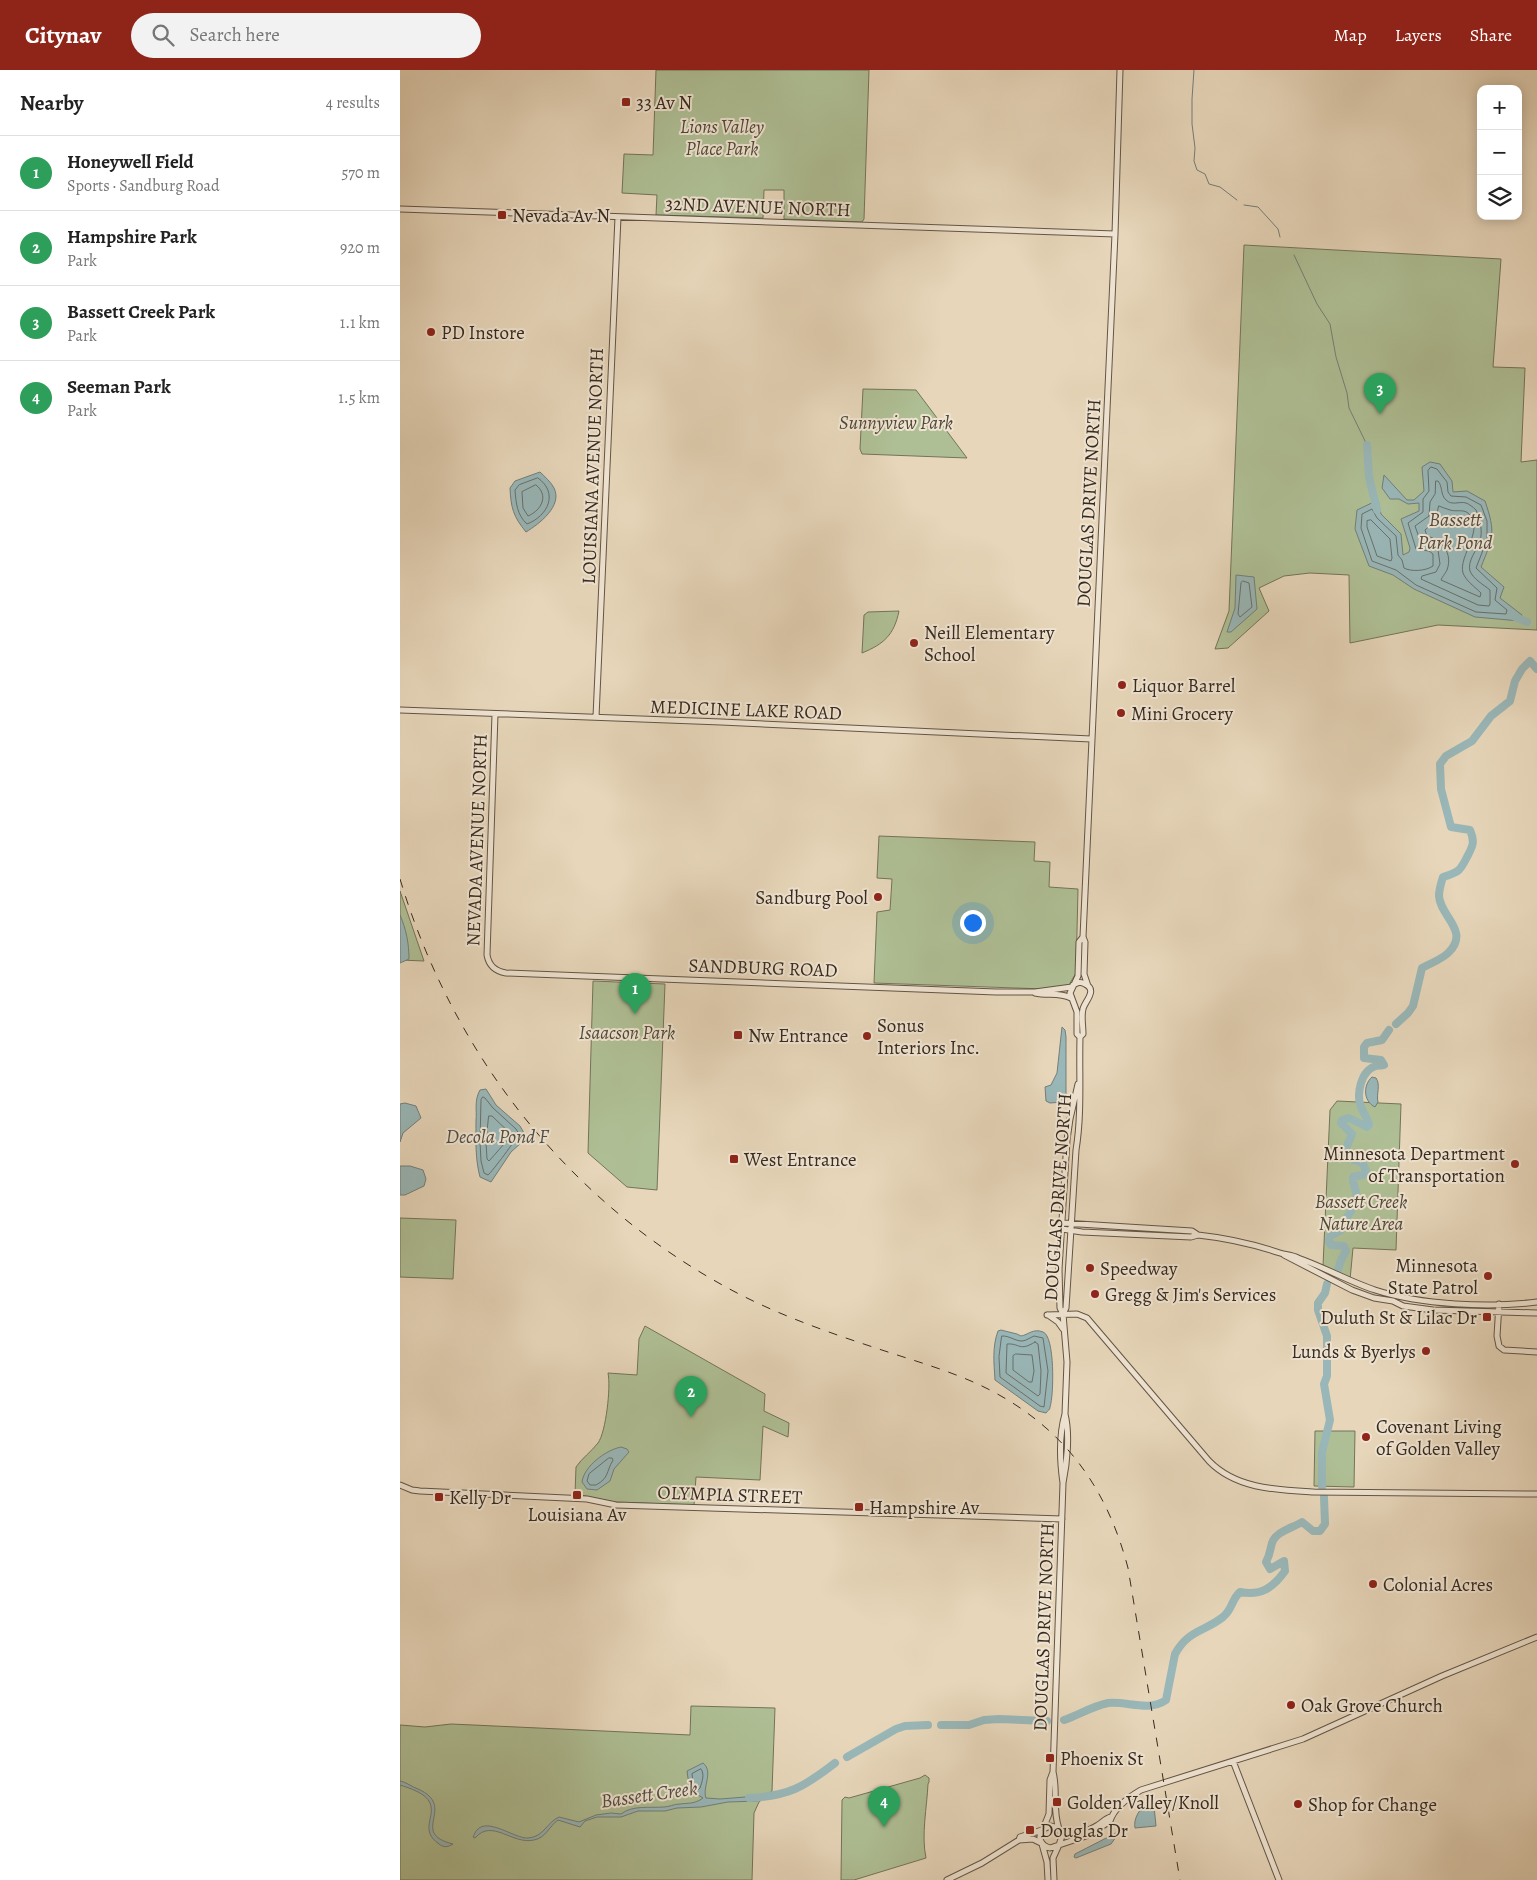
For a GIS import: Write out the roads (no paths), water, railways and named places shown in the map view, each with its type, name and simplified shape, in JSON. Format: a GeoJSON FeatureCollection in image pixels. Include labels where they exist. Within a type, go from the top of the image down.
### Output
{"type":"FeatureCollection","features":[{"type":"Feature","properties":{"kind":"street","name":"DOUGLAS DRIVE NORTH"},"geometry":{"type":"LineString","coordinates":[[1063,1314],[1066,1308],[1079,1118],[1080,1037],[1083,1034],[1083,1009],[1091,994],[1084,974],[1085,942],[1083,938],[1115,234],[1120,70]]}},
{"type":"Feature","properties":{"kind":"street","name":"32ND AVENUE NORTH"},"geometry":{"type":"LineString","coordinates":[[400,209],[1115,234]]}},
{"type":"Feature","properties":{"kind":"street","name":"LOUISIANA AVENUE NORTH"},"geometry":{"type":"LineString","coordinates":[[596,717],[618,217]]}},
{"type":"Feature","properties":{"kind":"street","name":"MEDICINE LAKE ROAD"},"geometry":{"type":"LineString","coordinates":[[400,710],[1091,739]]}},
{"type":"Feature","properties":{"kind":"street","name":"NEVADA AVENUE NORTH"},"geometry":{"type":"LineString","coordinates":[[492,966],[487,955],[495,714]]}},
{"type":"Feature","properties":{"kind":"street","name":"DOUGLAS DRIVE NORTH"},"geometry":{"type":"LineString","coordinates":[[1080,1037],[1077,1034],[1077,1012],[1070,993],[1078,976],[1079,942],[1083,938]]}},
{"type":"Feature","properties":{"kind":"street","name":"SANDBURG ROAD"},"geometry":{"type":"LineString","coordinates":[[492,966],[506,973],[1035,992],[1072,986]]}},
{"type":"Feature","properties":{"kind":"street"},"geometry":{"type":"LineString","coordinates":[[1072,986],[1081,982],[1088,986]]}},
{"type":"Feature","properties":{"kind":"street","name":"SANDBURG ROAD"},"geometry":{"type":"LineString","coordinates":[[1035,992],[1062,995],[1072,1000]]}},
{"type":"Feature","properties":{"kind":"street"},"geometry":{"type":"LineString","coordinates":[[1072,1000],[1082,1004],[1087,1001]]}},
{"type":"Feature","properties":{"kind":"street","name":"DOUGLAS DRIVE NORTH"},"geometry":{"type":"LineString","coordinates":[[1059,1830],[1054,1810],[1055,1780],[1053,1772],[1063,1482],[1067,1423],[1065,1414],[1067,1362],[1063,1314],[1059,1298],[1068,1127],[1078,1082]]}},
{"type":"Feature","properties":{"kind":"street"},"geometry":{"type":"LineString","coordinates":[[1062,1226],[1191,1237],[1198,1235],[1254,1244],[1301,1259],[1360,1285],[1410,1299],[1499,1304],[1537,1302]]}},
{"type":"Feature","properties":{"kind":"street"},"geometry":{"type":"LineString","coordinates":[[1282,1254],[1352,1290],[1374,1298],[1393,1301],[1404,1306],[1433,1310],[1537,1313]]}},
{"type":"Feature","properties":{"kind":"street"},"geometry":{"type":"LineString","coordinates":[[1499,1304],[1497,1336],[1499,1346],[1504,1350],[1537,1352]]}},
{"type":"Feature","properties":{"kind":"street"},"geometry":{"type":"LineString","coordinates":[[1064,1332],[1058,1322],[1047,1315],[1081,1314],[1087,1318],[1209,1461],[1229,1478],[1242,1482],[1294,1490],[1322,1492],[1537,1494]]}},
{"type":"Feature","properties":{"kind":"street","name":"OLYMPIA STREET"},"geometry":{"type":"LineString","coordinates":[[400,1485],[420,1491],[587,1499],[616,1505],[1062,1519]]}},
{"type":"Feature","properties":{"kind":"street"},"geometry":{"type":"LineString","coordinates":[[1019,1840],[1033,1839],[1050,1848],[1096,1832],[1110,1821],[1111,1817],[1124,1802],[1141,1790],[1303,1739],[1449,1673],[1537,1636]]}},
{"type":"Feature","properties":{"kind":"street"},"geometry":{"type":"LineString","coordinates":[[1233,1761],[1279,1880]]}},
{"type":"Feature","properties":{"kind":"street","name":"DOUGLAS DRIVE NORTH"},"geometry":{"type":"LineString","coordinates":[[1042,1830],[1049,1814],[1050,1780],[1053,1772]]}},
{"type":"Feature","properties":{"kind":"street"},"geometry":{"type":"LineString","coordinates":[[947,1880],[982,1863],[1019,1840],[1020,1837],[1051,1826],[1069,1833],[1080,1832],[1089,1830],[1111,1817]]}},
{"type":"Feature","properties":{"kind":"street"},"geometry":{"type":"LineString","coordinates":[[1042,1830],[1040,1838],[1047,1862],[1048,1880]]}},
{"type":"Feature","properties":{"kind":"street"},"geometry":{"type":"LineString","coordinates":[[1054,1880],[1053,1857],[1062,1838],[1059,1830]]}},
{"type":"Feature","properties":{"kind":"water","name":"Bassett Park Pond"},"geometry":{"type":"Polygon","coordinates":[[[1430,462],[1440,464],[1452,481],[1453,492],[1467,491],[1485,501],[1491,521],[1492,535],[1481,567],[1504,587],[1500,598],[1522,615],[1520,621],[1475,617],[1414,589],[1393,575],[1369,566],[1355,529],[1357,510],[1378,500],[1381,514],[1401,534],[1403,555],[1409,552],[1410,548],[1401,519],[1419,511],[1419,503],[1408,504],[1399,499],[1390,499],[1382,488],[1384,475],[1407,500],[1414,500],[1424,491],[1422,467],[1430,462]]]}},
{"type":"Feature","properties":{"kind":"water"},"geometry":{"type":"Polygon","coordinates":[[[540,472],[554,488],[555,501],[553,508],[548,514],[526,532],[514,512],[510,488],[515,481],[540,472]]]}},
{"type":"Feature","properties":{"kind":"water"},"geometry":{"type":"Polygon","coordinates":[[[1236,575],[1254,577],[1257,609],[1231,632],[1227,632],[1235,608],[1236,575]]]}},
{"type":"Feature","properties":{"kind":"water"},"geometry":{"type":"Polygon","coordinates":[[[400,915],[407,936],[409,959],[400,963],[400,915]]]}},
{"type":"Feature","properties":{"kind":"water"},"geometry":{"type":"Polygon","coordinates":[[[1062,1027],[1065,1030],[1066,1037],[1066,1094],[1063,1102],[1050,1103],[1046,1101],[1045,1087],[1051,1085],[1057,1073],[1062,1027]]]}},
{"type":"Feature","properties":{"kind":"water"},"geometry":{"type":"Polygon","coordinates":[[[1372,1077],[1376,1078],[1378,1084],[1378,1102],[1375,1107],[1366,1097],[1367,1084],[1372,1077]]]}},
{"type":"Feature","properties":{"kind":"water","name":"Decola Pond F"},"geometry":{"type":"Polygon","coordinates":[[[486,1089],[496,1105],[520,1126],[524,1133],[521,1143],[511,1152],[491,1182],[480,1177],[476,1149],[476,1101],[480,1090],[486,1089]]]}},
{"type":"Feature","properties":{"kind":"water"},"geometry":{"type":"Polygon","coordinates":[[[405,1103],[416,1106],[421,1118],[403,1133],[400,1142],[400,1104],[405,1103]]]}},
{"type":"Feature","properties":{"kind":"water"},"geometry":{"type":"Polygon","coordinates":[[[400,1166],[410,1166],[423,1170],[426,1179],[424,1186],[405,1195],[400,1195],[400,1166]]]}},
{"type":"Feature","properties":{"kind":"water"},"geometry":{"type":"Polygon","coordinates":[[[1001,1330],[1021,1336],[1033,1331],[1039,1331],[1047,1336],[1052,1354],[1053,1379],[1050,1408],[1046,1413],[1038,1411],[995,1380],[995,1343],[998,1331],[1001,1330]]]}},
{"type":"Feature","properties":{"kind":"water"},"geometry":{"type":"Polygon","coordinates":[[[621,1447],[629,1452],[614,1469],[610,1481],[597,1490],[587,1489],[582,1482],[591,1465],[609,1451],[621,1447]]]}},
{"type":"Feature","properties":{"kind":"water"},"geometry":{"type":"Polygon","coordinates":[[[703,1763],[708,1771],[705,1789],[706,1798],[720,1799],[758,1796],[758,1801],[728,1802],[665,1811],[638,1811],[621,1817],[597,1817],[585,1821],[580,1827],[558,1820],[542,1837],[534,1840],[526,1841],[495,1831],[488,1831],[475,1838],[473,1837],[477,1830],[488,1826],[528,1838],[538,1835],[559,1817],[579,1822],[596,1815],[621,1814],[630,1809],[666,1807],[694,1802],[703,1798],[698,1795],[694,1796],[689,1785],[687,1771],[703,1763]]]}},
{"type":"Feature","properties":{"kind":"water"},"geometry":{"type":"Polygon","coordinates":[[[400,1781],[429,1796],[434,1804],[435,1811],[434,1833],[440,1839],[453,1844],[443,1846],[433,1839],[429,1829],[431,1808],[428,1799],[412,1789],[400,1785],[400,1781]]]}},
{"type":"Feature","properties":{"kind":"water"},"geometry":{"type":"Polygon","coordinates":[[[1148,1804],[1154,1806],[1156,1826],[1135,1828],[1138,1814],[1148,1804]]]}},
{"type":"Feature","properties":{"kind":"water"},"geometry":{"type":"Polygon","coordinates":[[[1116,1833],[1118,1834],[1111,1844],[1076,1858],[1074,1857],[1075,1854],[1116,1833]]]}},
{"type":"Feature","properties":{"kind":"waterway"},"geometry":{"type":"LineString","coordinates":[[1194,70],[1192,99],[1194,161],[1197,170],[1205,174],[1209,184],[1220,187],[1237,200]]}},
{"type":"Feature","properties":{"kind":"waterway"},"geometry":{"type":"LineString","coordinates":[[1244,205],[1258,207],[1278,229],[1280,237]]}},
{"type":"Feature","properties":{"kind":"waterway"},"geometry":{"type":"LineString","coordinates":[[1294,255],[1317,304],[1330,324],[1349,408],[1367,445]]}},
{"type":"Feature","properties":{"kind":"waterway"},"geometry":{"type":"LineString","coordinates":[[1367,445],[1369,477],[1377,510]]}},
{"type":"Feature","properties":{"kind":"waterway"},"geometry":{"type":"LineString","coordinates":[[1513,616],[1527,622]]}},
{"type":"Feature","properties":{"kind":"waterway","name":"Bassett Creek"},"geometry":{"type":"LineString","coordinates":[[1396,1024],[1413,1006],[1422,968],[1444,957],[1455,944],[1455,930],[1441,903],[1439,896],[1440,888],[1443,877],[1461,868],[1473,844],[1470,830],[1451,827],[1441,789],[1440,764],[1446,756],[1472,741],[1491,716],[1510,701],[1515,681],[1522,669],[1530,661],[1537,669]]}},
{"type":"Feature","properties":{"kind":"waterway","name":"Bassett Creek"},"geometry":{"type":"LineString","coordinates":[[1338,1270],[1346,1251],[1344,1246],[1331,1245],[1329,1242],[1330,1236],[1340,1231],[1356,1202],[1357,1196],[1353,1177],[1363,1175],[1366,1171],[1363,1164],[1345,1157],[1344,1153],[1352,1134],[1341,1123],[1342,1120],[1349,1118],[1367,1127],[1369,1125],[1360,1102],[1361,1083],[1363,1077],[1371,1068],[1384,1065],[1381,1060],[1364,1058],[1364,1047],[1367,1043],[1382,1040],[1389,1030]]}},
{"type":"Feature","properties":{"kind":"waterway","name":"Bassett Creek"},"geometry":{"type":"LineString","coordinates":[[1322,1487],[1322,1452],[1330,1420],[1324,1384],[1327,1376],[1327,1336],[1318,1310],[1318,1303],[1325,1293],[1327,1284]]}},
{"type":"Feature","properties":{"kind":"waterway","name":"Bassett Creek"},"geometry":{"type":"LineString","coordinates":[[1064,1720],[1108,1703],[1145,1706],[1166,1700],[1175,1654],[1180,1646],[1185,1640],[1223,1617],[1229,1611],[1240,1592],[1260,1592],[1276,1582],[1285,1571],[1284,1561],[1270,1569],[1266,1562],[1274,1539],[1302,1522],[1313,1531],[1320,1531],[1325,1524],[1324,1497]]}},
{"type":"Feature","properties":{"kind":"waterway"},"geometry":{"type":"LineString","coordinates":[[941,1725],[969,1725],[984,1720],[999,1719],[1047,1721]]}},
{"type":"Feature","properties":{"kind":"waterway","name":"Bassett Creek"},"geometry":{"type":"LineString","coordinates":[[847,1757],[896,1729],[905,1726],[928,1725]]}},
{"type":"Feature","properties":{"kind":"waterway","name":"Bassett Creek"},"geometry":{"type":"LineString","coordinates":[[749,1798],[775,1795],[795,1789],[835,1763]]}},
{"type":"Feature","properties":{"kind":"railway"},"geometry":{"type":"LineString","coordinates":[[400,879],[423,945],[452,1007],[487,1066],[527,1121],[573,1172],[623,1218],[679,1259],[757,1303],[852,1340],[942,1370],[990,1390],[1017,1406],[1040,1423],[1061,1442],[1079,1464],[1095,1487],[1108,1512],[1128,1568],[1180,1880]]}},
{"type":"Feature","properties":{"kind":"place","name":"33 Av N"},"geometry":{"type":"Point","coordinates":[626,102]}},
{"type":"Feature","properties":{"kind":"place","name":"Nevada Av N"},"geometry":{"type":"Point","coordinates":[502,215]}},
{"type":"Feature","properties":{"kind":"place","name":"PD Instore"},"geometry":{"type":"Point","coordinates":[431,332]}},
{"type":"Feature","properties":{"kind":"place","name":"Bassett Creek Park"},"geometry":{"type":"Point","coordinates":[1380,414]}},
{"type":"Feature","properties":{"kind":"place","name":"Neill Elementary School"},"geometry":{"type":"Point","coordinates":[914,643]}},
{"type":"Feature","properties":{"kind":"place","name":"Liquor Barrel"},"geometry":{"type":"Point","coordinates":[1122,685]}},
{"type":"Feature","properties":{"kind":"place","name":"Mini Grocery"},"geometry":{"type":"Point","coordinates":[1121,713]}},
{"type":"Feature","properties":{"kind":"place","name":"Sandburg Pool"},"geometry":{"type":"Point","coordinates":[878,897]}},
{"type":"Feature","properties":{"kind":"place","name":"Honeywell Field"},"geometry":{"type":"Point","coordinates":[635,1014]}},
{"type":"Feature","properties":{"kind":"place","name":"Nw Entrance"},"geometry":{"type":"Point","coordinates":[738,1035]}},
{"type":"Feature","properties":{"kind":"place","name":"Sonus Interiors Inc."},"geometry":{"type":"Point","coordinates":[867,1036]}},
{"type":"Feature","properties":{"kind":"place","name":"West Entrance"},"geometry":{"type":"Point","coordinates":[734,1159]}},
{"type":"Feature","properties":{"kind":"place","name":"Minnesota Department of Transportation"},"geometry":{"type":"Point","coordinates":[1515,1164]}},
{"type":"Feature","properties":{"kind":"place","name":"Speedway"},"geometry":{"type":"Point","coordinates":[1090,1268]}},
{"type":"Feature","properties":{"kind":"place","name":"Minnesota State Patrol"},"geometry":{"type":"Point","coordinates":[1488,1276]}},
{"type":"Feature","properties":{"kind":"place","name":"Gregg & Jim's Services"},"geometry":{"type":"Point","coordinates":[1095,1294]}},
{"type":"Feature","properties":{"kind":"place","name":"Duluth St & Lilac Dr"},"geometry":{"type":"Point","coordinates":[1487,1317]}},
{"type":"Feature","properties":{"kind":"place","name":"Lunds & Byerlys"},"geometry":{"type":"Point","coordinates":[1426,1351]}},
{"type":"Feature","properties":{"kind":"place","name":"Hampshire Park"},"geometry":{"type":"Point","coordinates":[691,1417]}},
{"type":"Feature","properties":{"kind":"place","name":"Covenant Living of Golden Valley"},"geometry":{"type":"Point","coordinates":[1366,1437]}},
{"type":"Feature","properties":{"kind":"place","name":"Louisiana Av"},"geometry":{"type":"Point","coordinates":[577,1495]}},
{"type":"Feature","properties":{"kind":"place","name":"Kelly Dr"},"geometry":{"type":"Point","coordinates":[439,1497]}},
{"type":"Feature","properties":{"kind":"place","name":"Hampshire Av"},"geometry":{"type":"Point","coordinates":[859,1507]}},
{"type":"Feature","properties":{"kind":"place","name":"Colonial Acres"},"geometry":{"type":"Point","coordinates":[1373,1584]}},
{"type":"Feature","properties":{"kind":"place","name":"Oak Grove Church"},"geometry":{"type":"Point","coordinates":[1291,1705]}},
{"type":"Feature","properties":{"kind":"place","name":"Phoenix St"},"geometry":{"type":"Point","coordinates":[1050,1758]}},
{"type":"Feature","properties":{"kind":"place","name":"Golden Valley/Knoll"},"geometry":{"type":"Point","coordinates":[1057,1802]}},
{"type":"Feature","properties":{"kind":"place","name":"Shop for Change"},"geometry":{"type":"Point","coordinates":[1298,1804]}},
{"type":"Feature","properties":{"kind":"place","name":"Seeman Park"},"geometry":{"type":"Point","coordinates":[884,1827]}},
{"type":"Feature","properties":{"kind":"place","name":"Douglas Dr"},"geometry":{"type":"Point","coordinates":[1030,1830]}},
{"type":"Feature","properties":{"kind":"park label","name":"Lions Valley Place Park"},"geometry":{"type":"Point","coordinates":[722,137]}},
{"type":"Feature","properties":{"kind":"park label","name":"Sunnyview Park"},"geometry":{"type":"Point","coordinates":[896,422]}},
{"type":"Feature","properties":{"kind":"park label","name":"Isaacson Park"},"geometry":{"type":"Point","coordinates":[627,1032]}},
{"type":"Feature","properties":{"kind":"park label","name":"Bassett Creek Nature Area"},"geometry":{"type":"Point","coordinates":[1361,1212]}}]}
